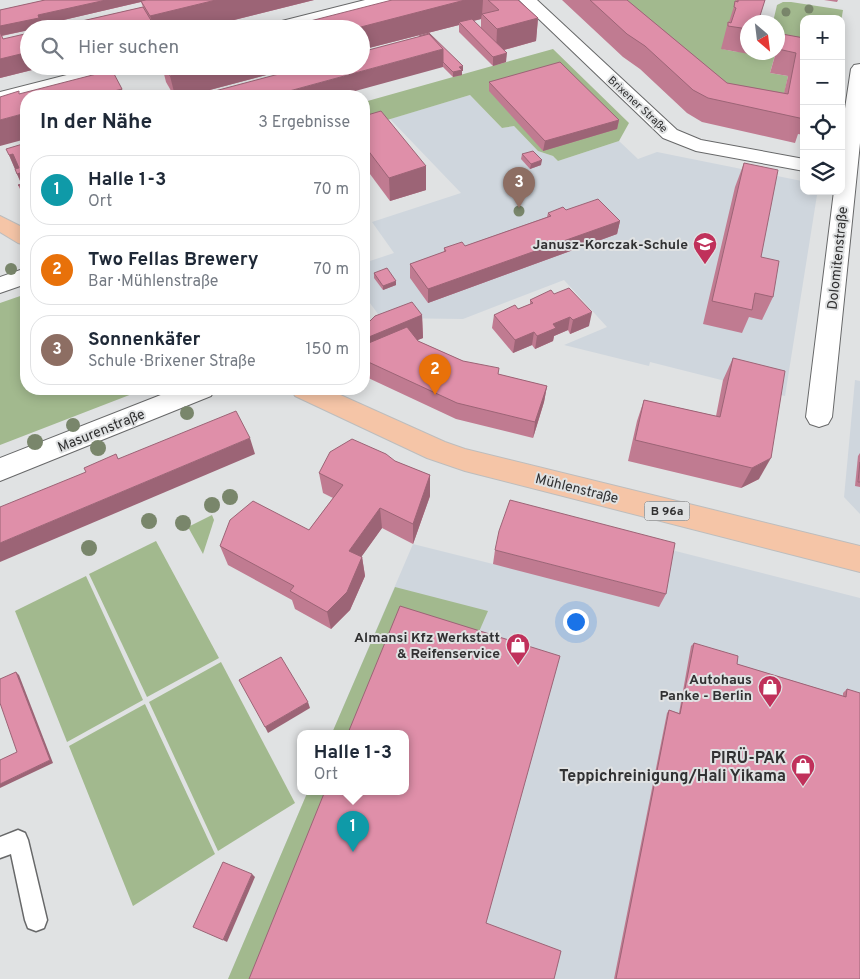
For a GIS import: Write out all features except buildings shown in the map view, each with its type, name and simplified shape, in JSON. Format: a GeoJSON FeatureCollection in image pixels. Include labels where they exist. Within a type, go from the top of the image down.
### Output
{"type":"FeatureCollection","features":[{"type":"Feature","properties":{"kind":"main road"},"geometry":{"type":"LineString","coordinates":[[0,223],[20,235]]}},
{"type":"Feature","properties":{"kind":"main road","name":"Mühlenstraße"},"geometry":{"type":"LineString","coordinates":[[317,395],[436,450],[465,460],[860,559]]}},
{"type":"Feature","properties":{"kind":"street"},"geometry":{"type":"LineString","coordinates":[[307,20],[385,0]]}},
{"type":"Feature","properties":{"kind":"street","name":"Brixener Straße"},"geometry":{"type":"LineString","coordinates":[[527,0],[670,134],[696,145],[800,164]]}},
{"type":"Feature","properties":{"kind":"street","name":"Dolomitenstraße"},"geometry":{"type":"LineString","coordinates":[[845,166],[860,69]]}},
{"type":"Feature","properties":{"kind":"street"},"geometry":{"type":"LineString","coordinates":[[31,90],[89,75]]}},
{"type":"Feature","properties":{"kind":"street"},"geometry":{"type":"LineString","coordinates":[[0,98],[20,93]]}},
{"type":"Feature","properties":{"kind":"street","name":"Dolomitenstraße"},"geometry":{"type":"LineString","coordinates":[[820,416],[842,195]]}},
{"type":"Feature","properties":{"kind":"street"},"geometry":{"type":"LineString","coordinates":[[0,285],[20,278]]}},
{"type":"Feature","properties":{"kind":"street","name":"Masurenstraße"},"geometry":{"type":"LineString","coordinates":[[0,470],[187,395]]}},
{"type":"Feature","properties":{"kind":"lane"},"geometry":{"type":"LineString","coordinates":[[0,848],[18,840],[36,920]]}},
{"type":"Feature","properties":{"kind":"shaded area"},"geometry":{"type":"Polygon","coordinates":[[[470,95],[502,128],[514,126],[538,151],[553,156],[558,161],[619,141],[638,159],[657,152],[800,181],[800,195],[817,195],[785,396],[650,362],[649,366],[564,345],[607,327],[564,280],[463,319],[386,318],[378,314],[370,303],[370,261],[394,253],[372,222],[461,193],[390,119],[470,95]]]}},
{"type":"Feature","properties":{"kind":"shaded area"},"geometry":{"type":"Polygon","coordinates":[[[855,380],[860,381],[860,514],[844,497],[855,380]]]}},
{"type":"Feature","properties":{"kind":"shaded area"},"geometry":{"type":"Polygon","coordinates":[[[507,515],[585,528],[860,598],[860,979],[228,979],[306,795],[409,795],[409,730],[333,730],[413,544],[493,564],[507,515]]]}},
{"type":"Feature","properties":{"kind":"green space"},"geometry":{"type":"Polygon","coordinates":[[[596,0],[739,0],[723,49],[740,51],[740,60],[774,60],[770,73],[788,76],[779,118],[596,0]]]}},
{"type":"Feature","properties":{"kind":"green space"},"geometry":{"type":"Polygon","coordinates":[[[783,2],[791,2],[843,10],[842,15],[800,15],[800,55],[785,52],[785,15],[775,15],[777,5],[783,2]]]}},
{"type":"Feature","properties":{"kind":"green space"},"geometry":{"type":"Polygon","coordinates":[[[553,49],[629,123],[619,141],[558,161],[553,156],[538,151],[514,126],[502,128],[470,95],[370,125],[370,100],[553,49]]]}},
{"type":"Feature","properties":{"kind":"green space"},"geometry":{"type":"Polygon","coordinates":[[[20,296],[20,395],[129,395],[0,445],[0,303],[20,296]]]}},
{"type":"Feature","properties":{"kind":"green space"},"geometry":{"type":"Polygon","coordinates":[[[212,515],[214,520],[203,554],[188,527],[212,515]]]}},
{"type":"Feature","properties":{"kind":"green space"},"geometry":{"type":"Polygon","coordinates":[[[156,541],[219,658],[147,697],[89,574],[156,541]]]}},
{"type":"Feature","properties":{"kind":"green space"},"geometry":{"type":"Polygon","coordinates":[[[86,576],[143,700],[67,742],[15,611],[86,576]]]}},
{"type":"Feature","properties":{"kind":"green space"},"geometry":{"type":"Polygon","coordinates":[[[395,587],[488,611],[478,634],[361,979],[228,979],[306,795],[409,795],[409,730],[333,730],[395,587]]]}},
{"type":"Feature","properties":{"kind":"green space"},"geometry":{"type":"Polygon","coordinates":[[[221,662],[295,803],[218,851],[149,702],[221,662]]]}},
{"type":"Feature","properties":{"kind":"green space"},"geometry":{"type":"Polygon","coordinates":[[[145,704],[215,854],[133,906],[69,746],[145,704]]]}},
{"type":"Feature","properties":{"kind":"place","name":"Sonnenkäfer"},"geometry":{"type":"Point","coordinates":[519,208]}},
{"type":"Feature","properties":{"kind":"place","name":"Janusz-Korczak-Schule"},"geometry":{"type":"Point","coordinates":[705,265]}},
{"type":"Feature","properties":{"kind":"place","name":"Two Fellas Brewery"},"geometry":{"type":"Point","coordinates":[435,395]}},
{"type":"Feature","properties":{"kind":"place","name":"Almansi Kfz Werkstatt & Reifenservice"},"geometry":{"type":"Point","coordinates":[518,666]}},
{"type":"Feature","properties":{"kind":"place","name":"Autohaus Panke - Berlin"},"geometry":{"type":"Point","coordinates":[770,708]}},
{"type":"Feature","properties":{"kind":"place","name":"PIRÜ-PAK Teppichreinigung/Hali Yikama"},"geometry":{"type":"Point","coordinates":[803,787]}},
{"type":"Feature","properties":{"kind":"place","name":"Halle 1-3"},"geometry":{"type":"Point","coordinates":[353,852]}}]}
